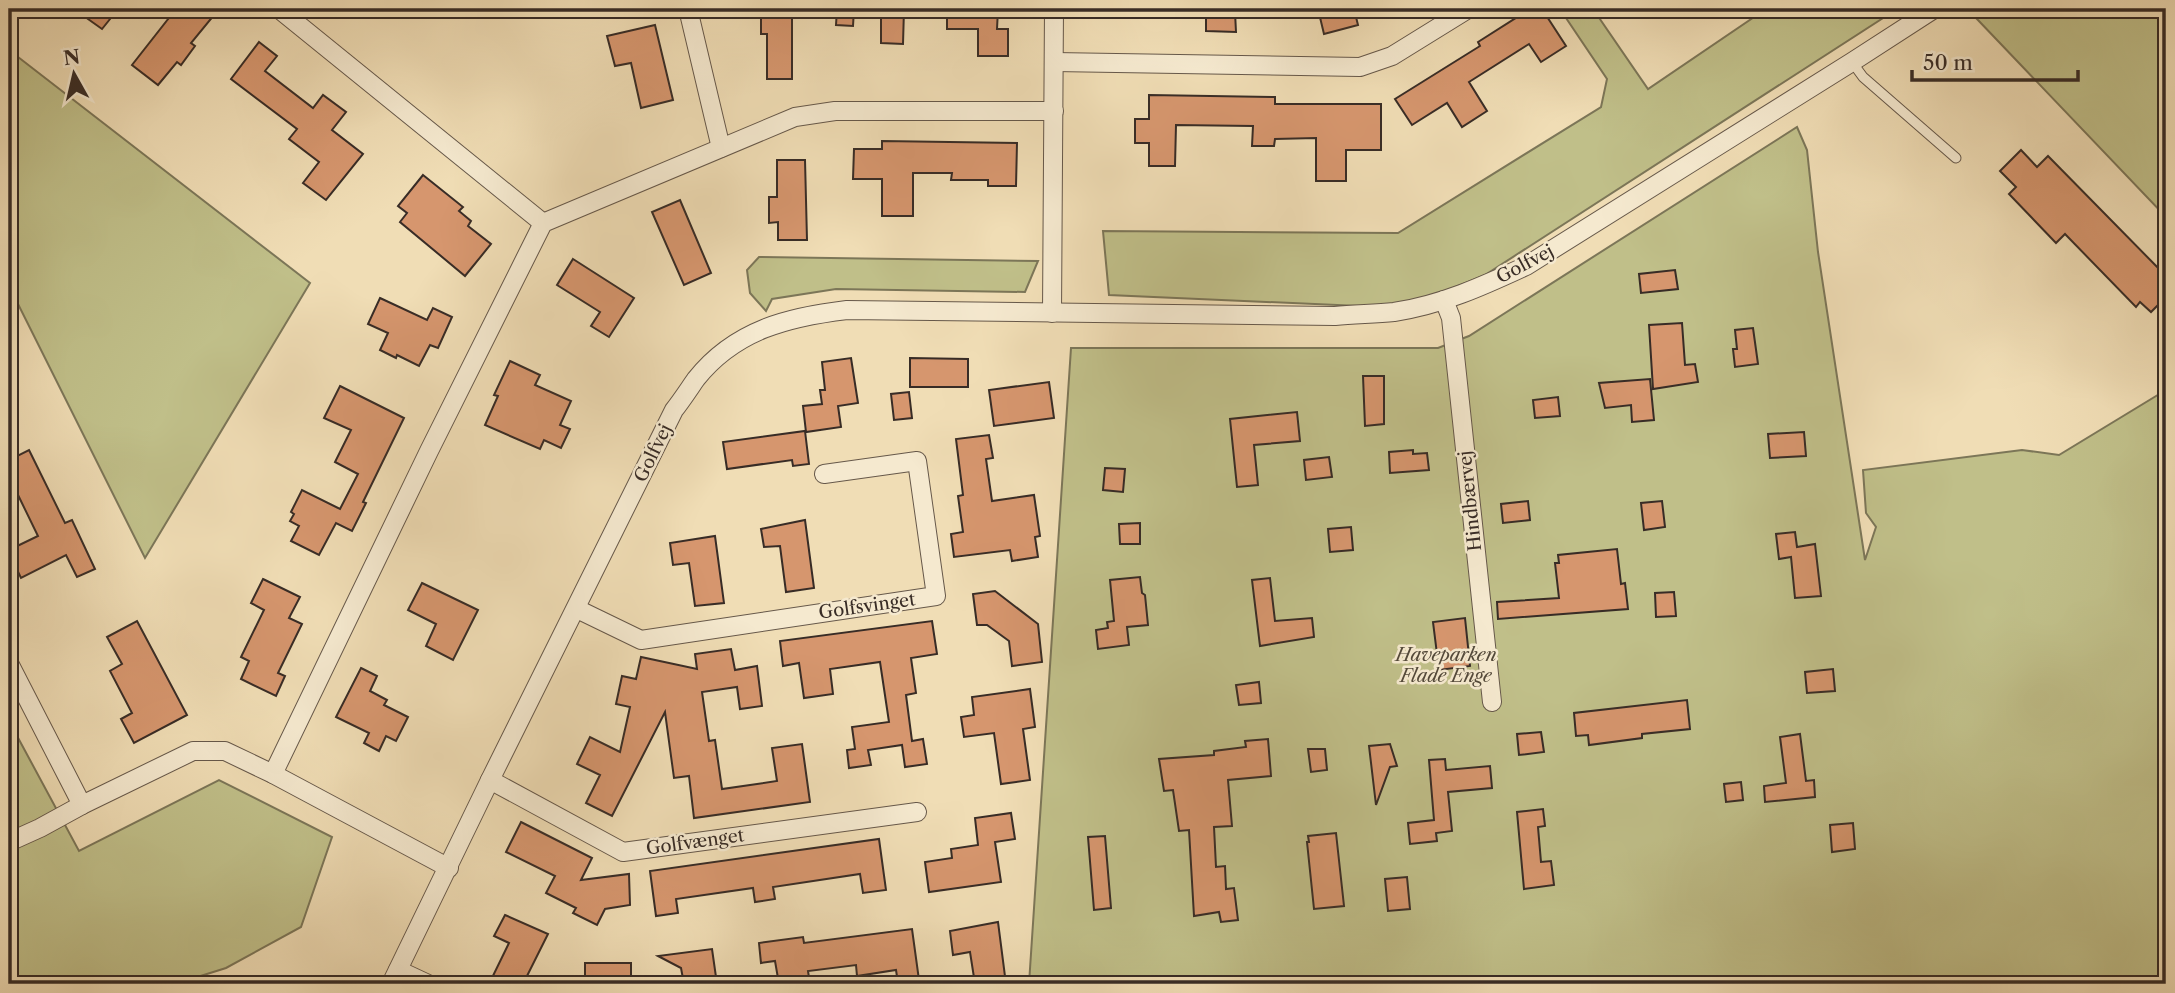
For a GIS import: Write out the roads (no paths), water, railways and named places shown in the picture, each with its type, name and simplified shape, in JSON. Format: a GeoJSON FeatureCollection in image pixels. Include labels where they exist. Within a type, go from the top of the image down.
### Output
{"type":"FeatureCollection","features":[{"type":"Feature","properties":{"kind":"street"},"geometry":{"type":"LineString","coordinates":[[279,9],[543,223]]}},
{"type":"Feature","properties":{"kind":"street"},"geometry":{"type":"LineString","coordinates":[[688,9],[721,148]]}},
{"type":"Feature","properties":{"kind":"street"},"geometry":{"type":"LineString","coordinates":[[1052,313],[1054,9]]}},
{"type":"Feature","properties":{"kind":"street"},"geometry":{"type":"LineString","coordinates":[[1054,62],[1360,67],[1392,56],[1468,9]]}},
{"type":"Feature","properties":{"kind":"street","name":"Golfvej"},"geometry":{"type":"LineString","coordinates":[[394,977],[674,410],[698,377],[745,337],[796,317],[846,310],[1335,316],[1394,312],[1444,300],[1479,288],[1526,266],[1934,9]]}},
{"type":"Feature","properties":{"kind":"street"},"geometry":{"type":"LineString","coordinates":[[273,774],[543,223],[795,117],[835,111],[1054,111]]}},
{"type":"Feature","properties":{"kind":"street","name":"Hindbærvej"},"geometry":{"type":"LineString","coordinates":[[1444,300],[1451,318],[1492,702]]}},
{"type":"Feature","properties":{"kind":"street","name":"Golfsvinget"},"geometry":{"type":"LineString","coordinates":[[577,609],[641,639],[936,596],[917,461],[824,474]]}},
{"type":"Feature","properties":{"kind":"street"},"geometry":{"type":"LineString","coordinates":[[9,663],[82,805]]}},
{"type":"Feature","properties":{"kind":"street"},"geometry":{"type":"LineString","coordinates":[[9,842],[193,751],[225,751],[449,868]]}},
{"type":"Feature","properties":{"kind":"street","name":"Golfvænget"},"geometry":{"type":"LineString","coordinates":[[490,780],[623,852],[917,812]]}},
{"type":"Feature","properties":{"kind":"street"},"geometry":{"type":"LineString","coordinates":[[394,977],[428,984]]}},
{"type":"Feature","properties":{"kind":"lane"},"geometry":{"type":"LineString","coordinates":[[1852,62],[1863,77],[1956,158]]}},
{"type":"Feature","properties":{"kind":"park label","name":"Haveparken Flade Enge"},"geometry":{"type":"Point","coordinates":[1446,665]}}]}
